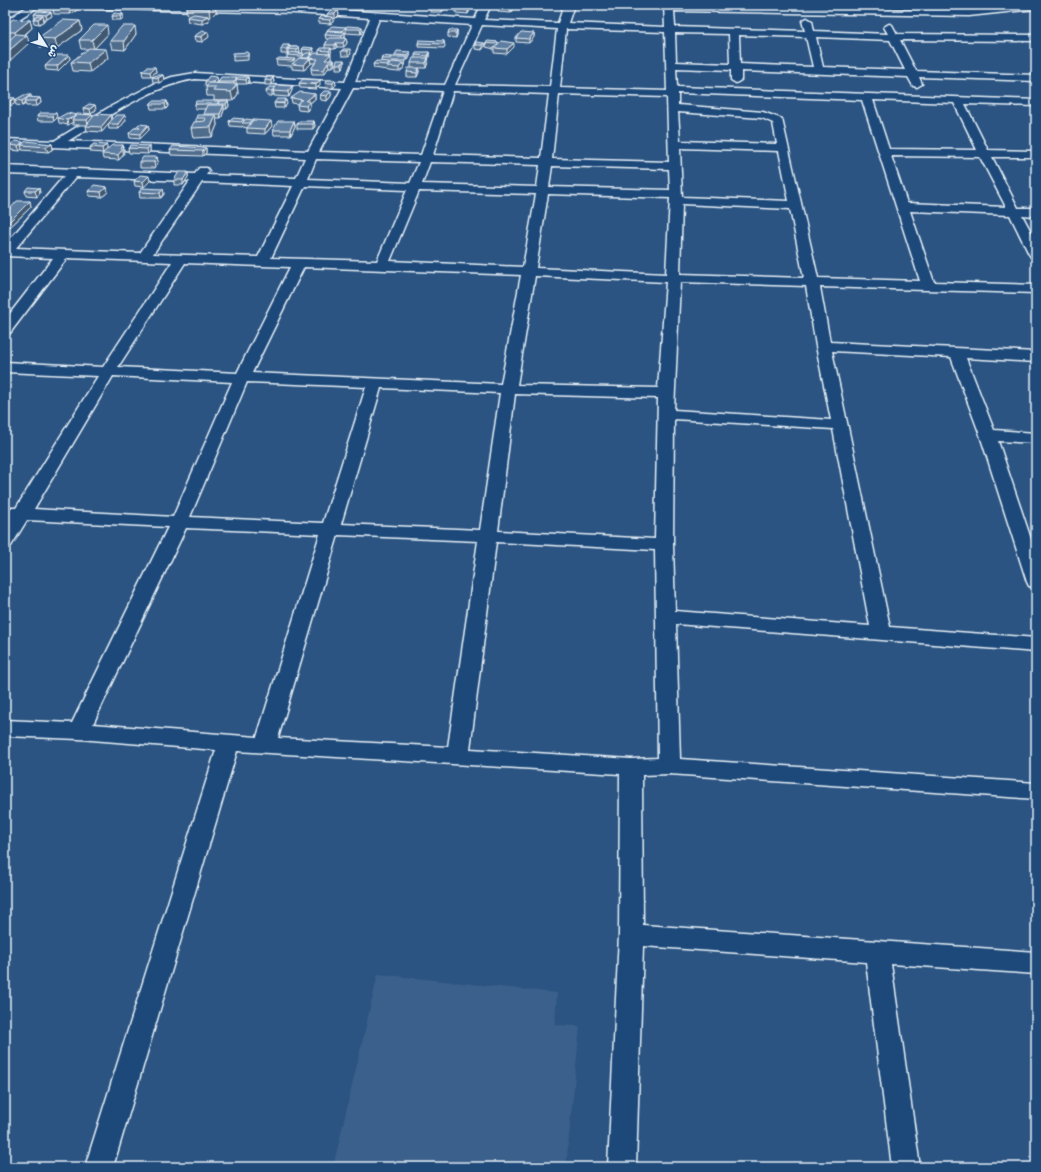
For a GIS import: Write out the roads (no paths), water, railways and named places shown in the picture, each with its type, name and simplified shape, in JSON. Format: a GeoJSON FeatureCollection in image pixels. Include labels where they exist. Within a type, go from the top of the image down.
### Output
{"type":"FeatureCollection","features":[{"type":"Feature","properties":{"kind":"street"},"geometry":{"type":"LineString","coordinates":[[5,25],[36,5]]}},
{"type":"Feature","properties":{"kind":"street"},"geometry":{"type":"LineString","coordinates":[[67,5],[231,7],[295,10],[336,9],[381,16],[477,23],[895,37],[1036,38]]}},
{"type":"Feature","properties":{"kind":"street"},"geometry":{"type":"LineString","coordinates":[[382,265],[426,158],[449,87],[486,5]]}},
{"type":"Feature","properties":{"kind":"street"},"geometry":{"type":"LineString","coordinates":[[458,756],[508,389],[542,190],[562,26],[569,5]]}},
{"type":"Feature","properties":{"kind":"street"},"geometry":{"type":"LineString","coordinates":[[668,766],[664,545],[666,393],[676,197],[669,6],[804,10],[967,9],[1036,6]]}},
{"type":"Feature","properties":{"kind":"street"},"geometry":{"type":"LineString","coordinates":[[262,262],[301,182],[312,155],[350,85],[381,16],[394,9]]}},
{"type":"Feature","properties":{"kind":"street"},"geometry":{"type":"LineString","coordinates":[[882,9],[925,100]]}},
{"type":"Feature","properties":{"kind":"street"},"geometry":{"type":"LineString","coordinates":[[804,10],[819,71]]}},
{"type":"Feature","properties":{"kind":"street"},"geometry":{"type":"LineString","coordinates":[[734,31],[737,92]]}},
{"type":"Feature","properties":{"kind":"street"},"geometry":{"type":"LineString","coordinates":[[671,65],[1036,78]]}},
{"type":"Feature","properties":{"kind":"street"},"geometry":{"type":"LineString","coordinates":[[56,144],[112,110],[160,85],[176,79],[195,76],[350,85],[449,87],[673,97],[737,92],[959,102],[1036,103]]}},
{"type":"Feature","properties":{"kind":"street"},"geometry":{"type":"LineString","coordinates":[[993,77],[1006,103]]}},
{"type":"Feature","properties":{"kind":"street"},"geometry":{"type":"LineString","coordinates":[[673,97],[763,115],[778,121],[782,148],[812,283],[823,346],[881,633]]}},
{"type":"Feature","properties":{"kind":"street"},"geometry":{"type":"LineString","coordinates":[[867,98],[928,286]]}},
{"type":"Feature","properties":{"kind":"street"},"geometry":{"type":"LineString","coordinates":[[959,102],[1036,254]]}},
{"type":"Feature","properties":{"kind":"street"},"geometry":{"type":"LineString","coordinates":[[5,142],[312,155],[674,166]]}},
{"type":"Feature","properties":{"kind":"street"},"geometry":{"type":"LineString","coordinates":[[674,144],[782,148]]}},
{"type":"Feature","properties":{"kind":"street"},"geometry":{"type":"LineString","coordinates":[[144,257],[198,178],[219,151]]}},
{"type":"Feature","properties":{"kind":"street"},"geometry":{"type":"LineString","coordinates":[[884,152],[1036,154]]}},
{"type":"Feature","properties":{"kind":"street"},"geometry":{"type":"LineString","coordinates":[[5,170],[414,187],[542,190],[795,205]]}},
{"type":"Feature","properties":{"kind":"street"},"geometry":{"type":"LineString","coordinates":[[6,252],[73,173]]}},
{"type":"Feature","properties":{"kind":"street"},"geometry":{"type":"LineString","coordinates":[[902,207],[1036,212]]}},
{"type":"Feature","properties":{"kind":"street"},"geometry":{"type":"LineString","coordinates":[[6,252],[382,265],[812,283],[1036,289]]}},
{"type":"Feature","properties":{"kind":"street"},"geometry":{"type":"LineString","coordinates":[[7,326],[64,254]]}},
{"type":"Feature","properties":{"kind":"street"},"geometry":{"type":"LineString","coordinates":[[5,542],[108,371],[181,258]]}},
{"type":"Feature","properties":{"kind":"street"},"geometry":{"type":"LineString","coordinates":[[79,731],[179,523],[242,377],[299,263]]}},
{"type":"Feature","properties":{"kind":"street"},"geometry":{"type":"LineString","coordinates":[[823,346],[1036,357]]}},
{"type":"Feature","properties":{"kind":"street"},"geometry":{"type":"LineString","coordinates":[[957,353],[988,435],[1036,582]]}},
{"type":"Feature","properties":{"kind":"street"},"geometry":{"type":"LineString","coordinates":[[5,367],[508,389],[666,393]]}},
{"type":"Feature","properties":{"kind":"street"},"geometry":{"type":"LineString","coordinates":[[265,745],[375,383]]}},
{"type":"Feature","properties":{"kind":"street"},"geometry":{"type":"LineString","coordinates":[[666,414],[840,425]]}},
{"type":"Feature","properties":{"kind":"street"},"geometry":{"type":"LineString","coordinates":[[988,435],[1036,438]]}},
{"type":"Feature","properties":{"kind":"street"},"geometry":{"type":"LineString","coordinates":[[5,513],[179,523],[664,545]]}},
{"type":"Feature","properties":{"kind":"street"},"geometry":{"type":"LineString","coordinates":[[665,617],[1036,645]]}},
{"type":"Feature","properties":{"kind":"street"},"geometry":{"type":"LineString","coordinates":[[5,728],[79,731],[229,743],[631,767],[668,766],[1036,791]]}},
{"type":"Feature","properties":{"kind":"street"},"geometry":{"type":"LineString","coordinates":[[99,1167],[229,743]]}},
{"type":"Feature","properties":{"kind":"street"},"geometry":{"type":"LineString","coordinates":[[622,1167],[631,934],[631,767]]}},
{"type":"Feature","properties":{"kind":"street"},"geometry":{"type":"LineString","coordinates":[[631,934],[1036,963]]}},
{"type":"Feature","properties":{"kind":"street"},"geometry":{"type":"LineString","coordinates":[[877,952],[906,1167]]}}]}
